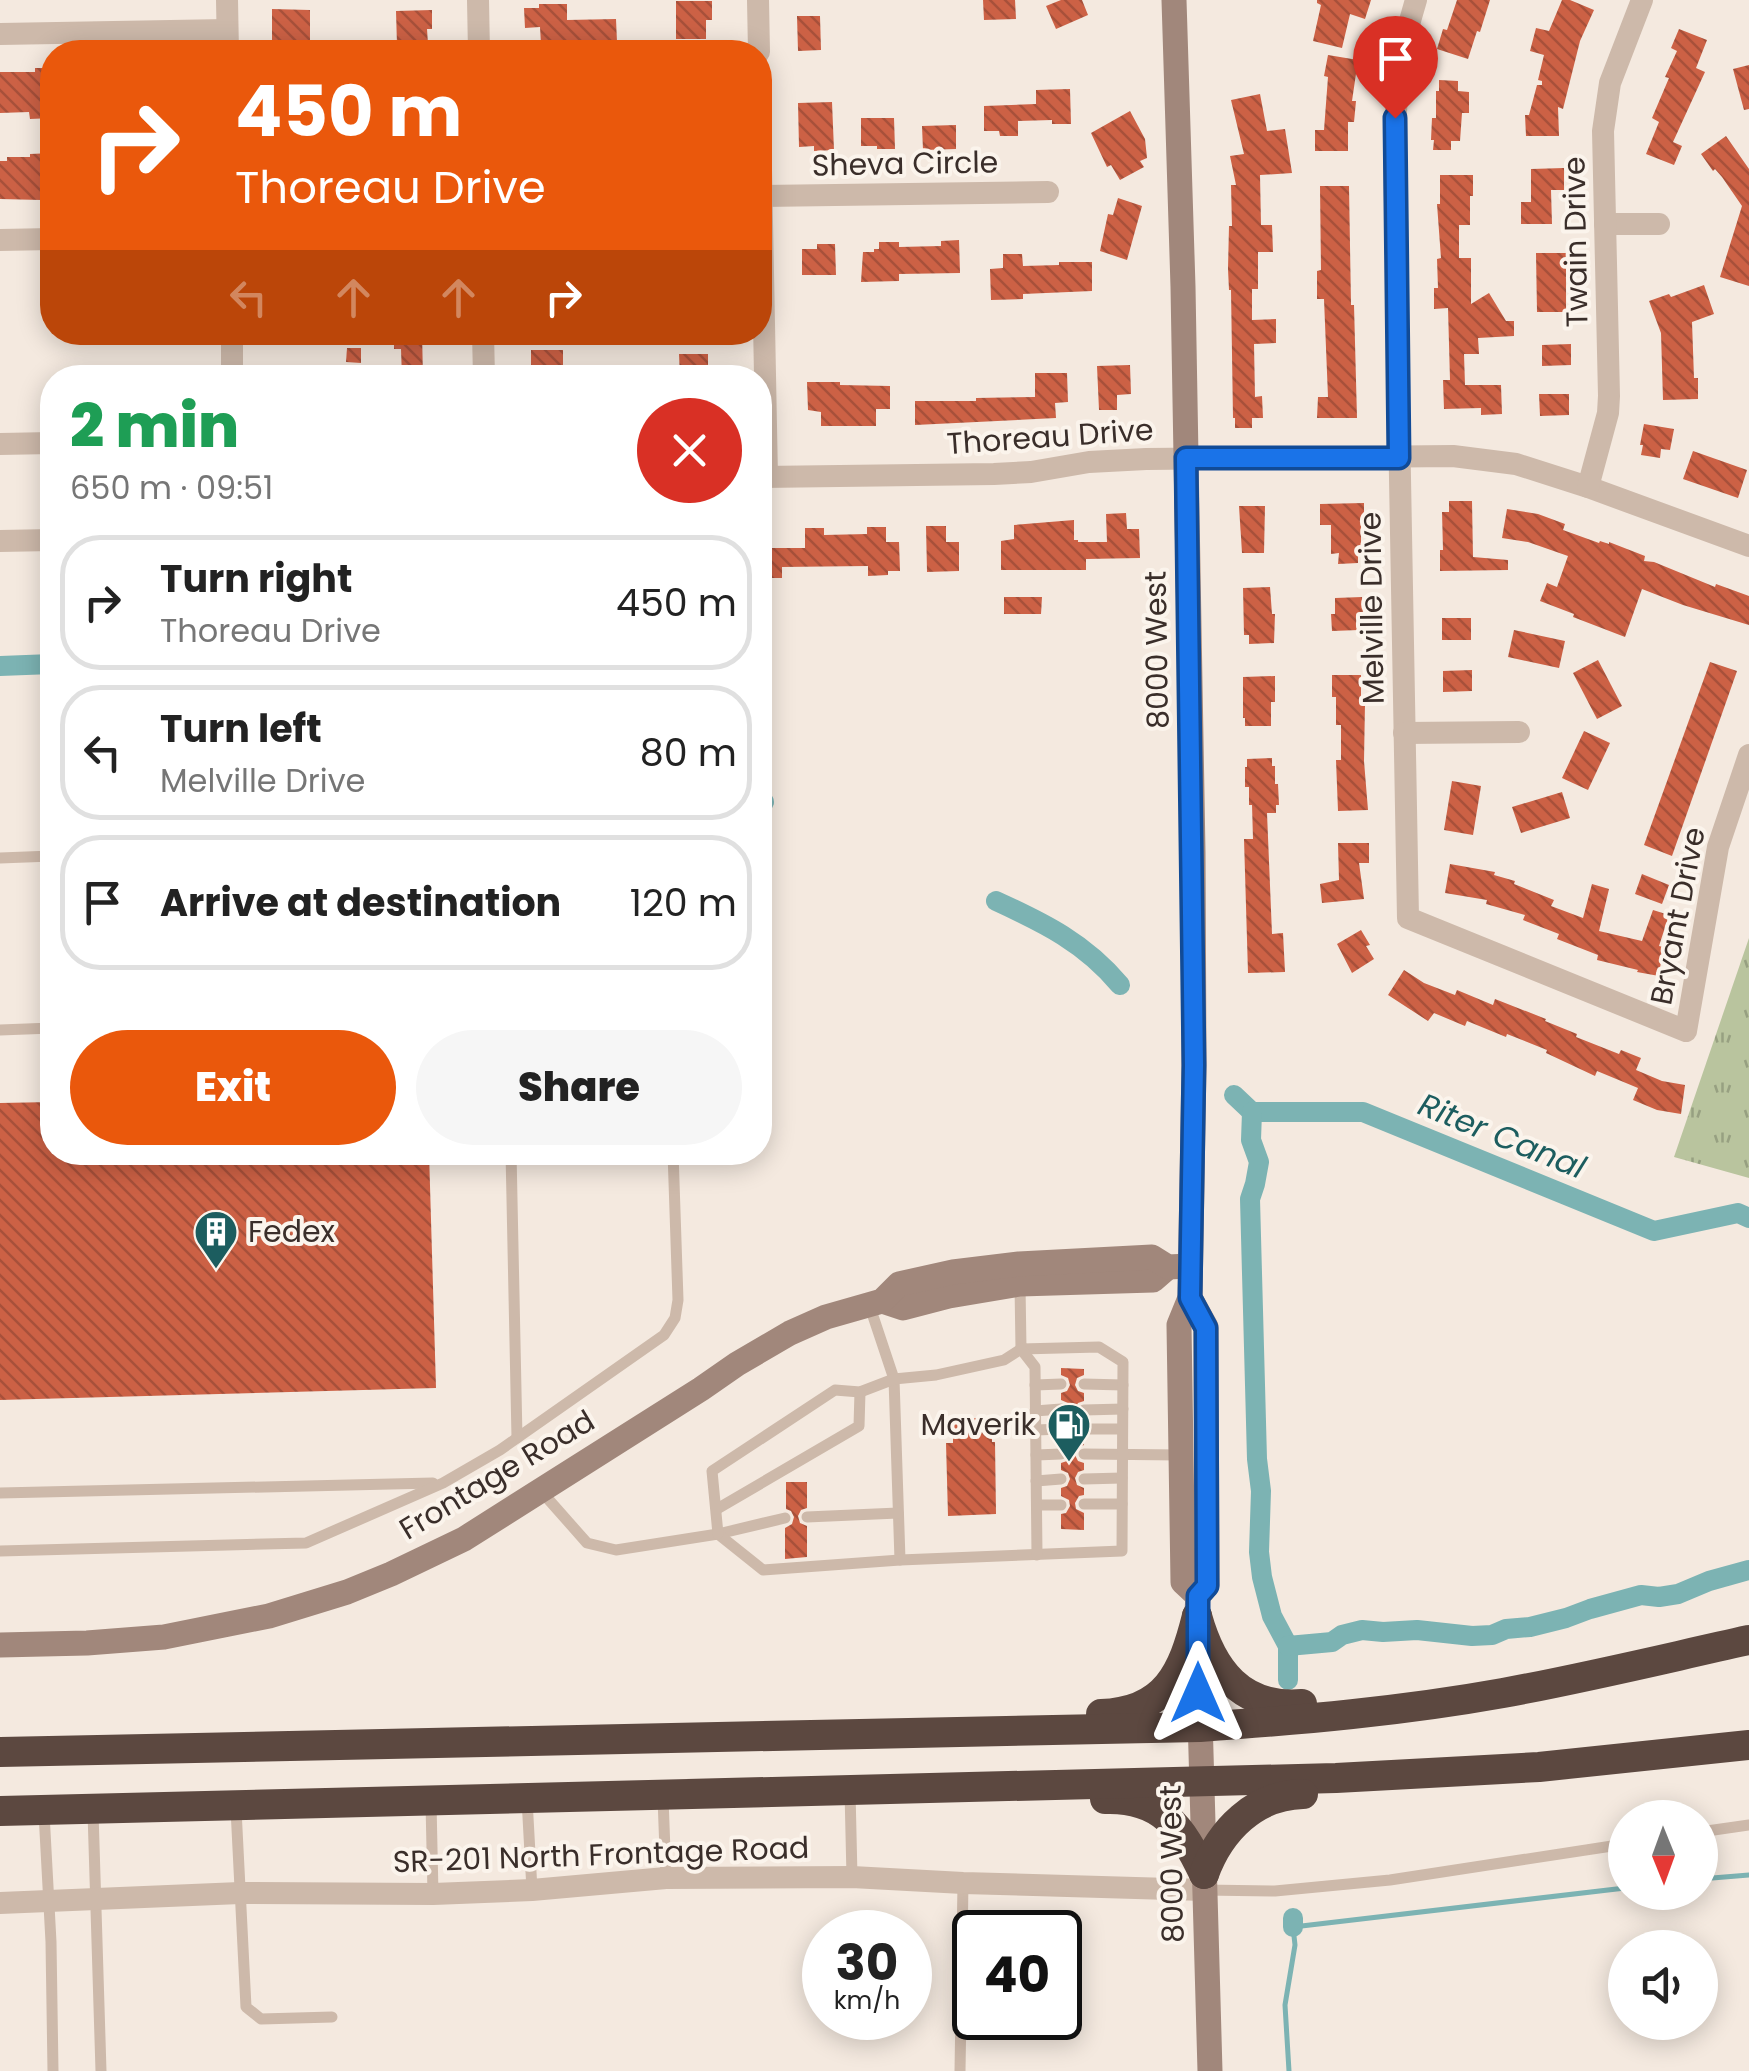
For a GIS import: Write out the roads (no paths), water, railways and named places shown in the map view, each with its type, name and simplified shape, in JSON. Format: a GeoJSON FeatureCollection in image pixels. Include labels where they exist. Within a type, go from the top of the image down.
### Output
{"type":"FeatureCollection","features":[{"type":"Feature","properties":{"kind":"highway"},"geometry":{"type":"LineString","coordinates":[[1198,1606],[1210,1652],[1227,1678],[1258,1699],[1282,1704],[1427,1689],[1584,1662],[1663,1658]]}},
{"type":"Feature","properties":{"kind":"highway"},"geometry":{"type":"LineString","coordinates":[[787,1736],[874,1720],[1127,1712],[1159,1696],[1178,1674],[1198,1606]]}},
{"type":"Feature","properties":{"kind":"highway"},"geometry":{"type":"LineString","coordinates":[[0,1752],[1200,1726],[1319,1718],[1444,1702],[1749,1640]]}},
{"type":"Feature","properties":{"kind":"highway"},"geometry":{"type":"LineString","coordinates":[[0,1810],[1404,1775],[1749,1746]]}},
{"type":"Feature","properties":{"kind":"highway"},"geometry":{"type":"LineString","coordinates":[[1204,1882],[1216,1847],[1236,1823],[1275,1797],[1515,1784],[1560,1776],[1606,1761]]}},
{"type":"Feature","properties":{"kind":"highway"},"geometry":{"type":"LineString","coordinates":[[862,1789],[936,1802],[1114,1798],[1137,1802],[1159,1811],[1180,1830],[1204,1882]]}},
{"type":"Feature","properties":{"kind":"street"},"geometry":{"type":"LineString","coordinates":[[227,0],[228,40]]}},
{"type":"Feature","properties":{"kind":"street"},"geometry":{"type":"LineString","coordinates":[[478,0],[479,40]]}},
{"type":"Feature","properties":{"kind":"street"},"geometry":{"type":"LineString","coordinates":[[758,0],[758,40]]}},
{"type":"Feature","properties":{"kind":"street","name":"8000 West"},"geometry":{"type":"LineString","coordinates":[[1174,0],[1186,458],[1194,1065],[1179,1266],[1206,1328],[1207,1586],[1198,1606],[1210,2071]]}},
{"type":"Feature","properties":{"kind":"street","name":"Melville Drive"},"geometry":{"type":"LineString","coordinates":[[1416,0],[1396,87],[1394,133],[1408,918],[1686,1032]]}},
{"type":"Feature","properties":{"kind":"street","name":"Twain Drive"},"geometry":{"type":"LineString","coordinates":[[1588,487],[1609,396],[1603,131],[1607,92],[1642,0]]}},
{"type":"Feature","properties":{"kind":"street"},"geometry":{"type":"LineString","coordinates":[[0,34],[195,40]]}},
{"type":"Feature","properties":{"kind":"street","name":"Sheva Circle"},"geometry":{"type":"LineString","coordinates":[[772,196],[1048,192]]}},
{"type":"Feature","properties":{"kind":"street"},"geometry":{"type":"LineString","coordinates":[[1605,224],[1659,224]]}},
{"type":"Feature","properties":{"kind":"street"},"geometry":{"type":"LineString","coordinates":[[0,240],[40,239]]}},
{"type":"Feature","properties":{"kind":"street"},"geometry":{"type":"LineString","coordinates":[[0,444],[40,443]]}},
{"type":"Feature","properties":{"kind":"street","name":"Thoreau Drive"},"geometry":{"type":"LineString","coordinates":[[772,477],[994,474],[1109,460],[1453,456],[1516,464],[1749,546]]}},
{"type":"Feature","properties":{"kind":"street"},"geometry":{"type":"LineString","coordinates":[[0,542],[40,540]]}},
{"type":"Feature","properties":{"kind":"street"},"geometry":{"type":"LineString","coordinates":[[1404,733],[1518,732]]}},
{"type":"Feature","properties":{"kind":"street","name":"Bryant Drive"},"geometry":{"type":"LineString","coordinates":[[1686,1032],[1718,846],[1749,755]]}},
{"type":"Feature","properties":{"kind":"street","name":"Frontage Road"},"geometry":{"type":"LineString","coordinates":[[876,1303],[899,1284],[953,1272],[1152,1257],[1179,1266]]}},
{"type":"Feature","properties":{"kind":"street","name":"Frontage Road"},"geometry":{"type":"LineString","coordinates":[[0,1644],[87,1643],[164,1636],[269,1616],[347,1592],[434,1554],[494,1522],[736,1364],[826,1316],[876,1303],[904,1308],[1020,1284],[1153,1280],[1179,1266]]}},
{"type":"Feature","properties":{"kind":"street","name":"8000 West"},"geometry":{"type":"LineString","coordinates":[[1190,1298],[1179,1325],[1183,1582],[1198,1606]]}},
{"type":"Feature","properties":{"kind":"street","name":"SR-201 North Frontage Road"},"geometry":{"type":"LineString","coordinates":[[0,1903],[240,1893],[433,1894],[666,1878],[1204,1882]]}},
{"type":"Feature","properties":{"kind":"lane"},"geometry":{"type":"LineString","coordinates":[[0,858],[40,856]]}},
{"type":"Feature","properties":{"kind":"lane"},"geometry":{"type":"LineString","coordinates":[[0,1030],[40,1028]]}},
{"type":"Feature","properties":{"kind":"lane"},"geometry":{"type":"LineString","coordinates":[[511,1165],[518,1438]]}},
{"type":"Feature","properties":{"kind":"lane"},"geometry":{"type":"LineString","coordinates":[[0,1551],[306,1543],[443,1483],[518,1438],[664,1335],[675,1318],[678,1300],[673,1165]]}},
{"type":"Feature","properties":{"kind":"lane"},"geometry":{"type":"LineString","coordinates":[[1020,1284],[1021,1349],[1035,1367],[1037,1554]]}},
{"type":"Feature","properties":{"kind":"lane"},"geometry":{"type":"LineString","coordinates":[[876,1303],[894,1379],[900,1560]]}},
{"type":"Feature","properties":{"kind":"lane"},"geometry":{"type":"LineString","coordinates":[[1099,1347],[1123,1362],[1122,1551],[762,1570],[718,1534],[712,1471],[836,1390],[860,1392],[894,1379],[1004,1360],[1021,1349],[1099,1347]]}},
{"type":"Feature","properties":{"kind":"lane"},"geometry":{"type":"LineString","coordinates":[[1035,1385],[1061,1384]]}},
{"type":"Feature","properties":{"kind":"lane"},"geometry":{"type":"LineString","coordinates":[[1084,1384],[1122,1385]]}},
{"type":"Feature","properties":{"kind":"lane"},"geometry":{"type":"LineString","coordinates":[[717,1509],[859,1426],[860,1392]]}},
{"type":"Feature","properties":{"kind":"lane"},"geometry":{"type":"LineString","coordinates":[[1084,1410],[1122,1409]]}},
{"type":"Feature","properties":{"kind":"lane"},"geometry":{"type":"LineString","coordinates":[[1035,1410],[1061,1410]]}},
{"type":"Feature","properties":{"kind":"lane"},"geometry":{"type":"LineString","coordinates":[[1036,1430],[1061,1429]]}},
{"type":"Feature","properties":{"kind":"lane"},"geometry":{"type":"LineString","coordinates":[[1084,1429],[1122,1429]]}},
{"type":"Feature","properties":{"kind":"lane"},"geometry":{"type":"LineString","coordinates":[[1036,1455],[1061,1454]]}},
{"type":"Feature","properties":{"kind":"lane"},"geometry":{"type":"LineString","coordinates":[[1084,1454],[1182,1455]]}},
{"type":"Feature","properties":{"kind":"lane"},"geometry":{"type":"LineString","coordinates":[[1084,1478],[1122,1478]]}},
{"type":"Feature","properties":{"kind":"lane"},"geometry":{"type":"LineString","coordinates":[[1036,1480],[1061,1479]]}},
{"type":"Feature","properties":{"kind":"lane"},"geometry":{"type":"LineString","coordinates":[[0,1493],[443,1483]]}},
{"type":"Feature","properties":{"kind":"lane"},"geometry":{"type":"LineString","coordinates":[[540,1491],[588,1544],[616,1550],[718,1534],[786,1518]]}},
{"type":"Feature","properties":{"kind":"lane"},"geometry":{"type":"LineString","coordinates":[[1084,1504],[1122,1504]]}},
{"type":"Feature","properties":{"kind":"lane"},"geometry":{"type":"LineString","coordinates":[[1036,1505],[1060,1505]]}},
{"type":"Feature","properties":{"kind":"lane"},"geometry":{"type":"LineString","coordinates":[[807,1517],[898,1513]]}},
{"type":"Feature","properties":{"kind":"lane"},"geometry":{"type":"LineString","coordinates":[[852,1877],[862,1789]]}},
{"type":"Feature","properties":{"kind":"lane"},"geometry":{"type":"LineString","coordinates":[[662,1795],[666,1878]]}},
{"type":"Feature","properties":{"kind":"lane"},"geometry":{"type":"LineString","coordinates":[[527,1798],[532,1890]]}},
{"type":"Feature","properties":{"kind":"lane"},"geometry":{"type":"LineString","coordinates":[[431,1800],[433,1894]]}},
{"type":"Feature","properties":{"kind":"lane"},"geometry":{"type":"LineString","coordinates":[[236,1805],[246,2007],[261,2018],[332,2017]]}},
{"type":"Feature","properties":{"kind":"lane"},"geometry":{"type":"LineString","coordinates":[[92,1808],[101,2071]]}},
{"type":"Feature","properties":{"kind":"lane"},"geometry":{"type":"LineString","coordinates":[[43,1809],[53,2071]]}},
{"type":"Feature","properties":{"kind":"lane"},"geometry":{"type":"LineString","coordinates":[[1718,1829],[1749,1825]]}},
{"type":"Feature","properties":{"kind":"lane"},"geometry":{"type":"LineString","coordinates":[[1204,1882],[1275,1891],[1390,1880],[1608,1847]]}},
{"type":"Feature","properties":{"kind":"lane"},"geometry":{"type":"LineString","coordinates":[[960,2071],[963,1883]]}},
{"type":"Feature","properties":{"kind":"waterway","name":"Riter Canal"},"geometry":{"type":"LineString","coordinates":[[0,666],[40,664]]}},
{"type":"Feature","properties":{"kind":"waterway","name":"Riter Canal"},"geometry":{"type":"LineString","coordinates":[[996,901],[1078,946],[1120,985]]}},
{"type":"Feature","properties":{"kind":"waterway","name":"Riter Canal"},"geometry":{"type":"LineString","coordinates":[[1234,1095],[1252,1112],[1363,1112],[1654,1231],[1738,1213],[1749,1218]]}},
{"type":"Feature","properties":{"kind":"waterway"},"geometry":{"type":"LineString","coordinates":[[1252,1112],[1251,1140],[1259,1162],[1250,1199],[1261,1491],[1259,1552],[1272,1616],[1288,1646],[1288,1680]]}},
{"type":"Feature","properties":{"kind":"waterway"},"geometry":{"type":"LineString","coordinates":[[1288,1646],[1332,1642],[1362,1630],[1492,1635],[1641,1595],[1678,1594],[1749,1570]]}},
{"type":"Feature","properties":{"kind":"waterway"},"geometry":{"type":"LineString","coordinates":[[1718,1878],[1749,1875]]}},
{"type":"Feature","properties":{"kind":"waterway"},"geometry":{"type":"LineString","coordinates":[[1289,2071],[1285,2005],[1295,1945],[1293,1927],[1608,1890]]}},
{"type":"Feature","properties":{"kind":"waterway"},"geometry":{"type":"LineString","coordinates":[[1293,1918],[1293,1927]]}},
{"type":"Feature","properties":{"kind":"place","name":"Fedex"},"geometry":{"type":"Point","coordinates":[216,1270]}},
{"type":"Feature","properties":{"kind":"place","name":"Maverik"},"geometry":{"type":"Point","coordinates":[1069,1463]}}]}
